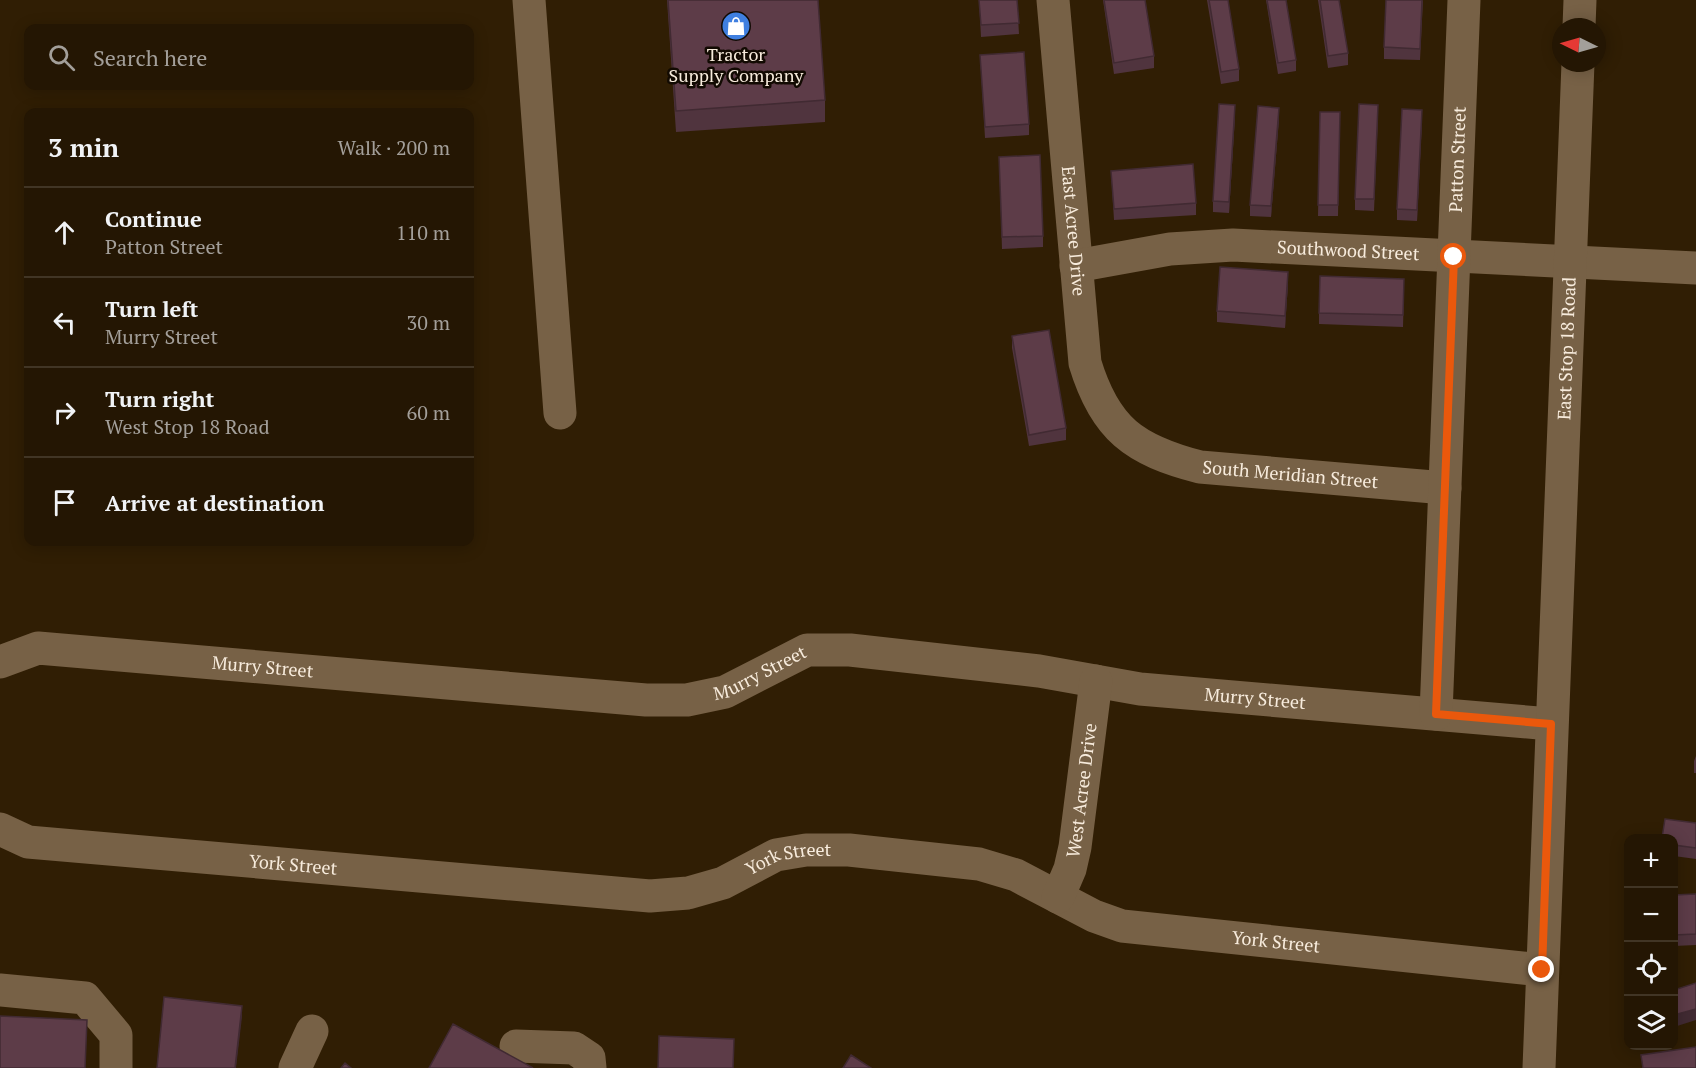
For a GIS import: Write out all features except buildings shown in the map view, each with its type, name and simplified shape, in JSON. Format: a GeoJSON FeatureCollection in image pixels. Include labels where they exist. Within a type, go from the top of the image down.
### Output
{"type":"FeatureCollection","features":[{"type":"Feature","properties":{"kind":"street"},"geometry":{"type":"LineString","coordinates":[[529,0],[560,413]]}},
{"type":"Feature","properties":{"kind":"street","name":"East Acree Drive"},"geometry":{"type":"LineString","coordinates":[[1053,0],[1084,363],[1094,393],[1112,423],[1140,445]]}},
{"type":"Feature","properties":{"kind":"street","name":"Patton Street"},"geometry":{"type":"LineString","coordinates":[[1436,714],[1464,0]]}},
{"type":"Feature","properties":{"kind":"street"},"geometry":{"type":"LineString","coordinates":[[1579,18],[1580,0]]}},
{"type":"Feature","properties":{"kind":"street","name":"East Stop 18 Road"},"geometry":{"type":"LineString","coordinates":[[1539,1068],[1554,633],[1578,72]]}},
{"type":"Feature","properties":{"kind":"street","name":"Southwood Street"},"geometry":{"type":"LineString","coordinates":[[1076,266],[1206,245],[1570,264],[1696,268]]}},
{"type":"Feature","properties":{"kind":"street","name":"South Meridian Street"},"geometry":{"type":"LineString","coordinates":[[1140,445],[1169,459],[1200,467],[1445,488]]}},
{"type":"Feature","properties":{"kind":"street","name":"Murry Street"},"geometry":{"type":"LineString","coordinates":[[0,662],[38,648],[646,700],[687,700],[725,693],[807,651],[850,650],[1039,671],[1140,689],[1551,724]]}},
{"type":"Feature","properties":{"kind":"street","name":"West Acree Drive"},"geometry":{"type":"LineString","coordinates":[[1058,897],[1075,847],[1096,681]]}},
{"type":"Feature","properties":{"kind":"street","name":"York Street"},"geometry":{"type":"LineString","coordinates":[[14,835],[650,896],[688,893],[723,883],[776,855],[806,850],[849,850],[979,864],[1016,874],[1094,916],[1122,926],[1542,970]]}},
{"type":"Feature","properties":{"kind":"street"},"geometry":{"type":"LineString","coordinates":[[0,990],[85,998],[116,1035],[116,1068]]}},
{"type":"Feature","properties":{"kind":"street"},"geometry":{"type":"LineString","coordinates":[[295,1068],[312,1031]]}},
{"type":"Feature","properties":{"kind":"street"},"geometry":{"type":"LineString","coordinates":[[516,1046],[574,1048],[589,1058],[590,1068]]}},
{"type":"Feature","properties":{"kind":"place","name":"Tractor Supply Company"},"geometry":{"type":"Point","coordinates":[736,26]}},
{"type":"Feature","properties":{"kind":"route"},"geometry":{"type":"LineString","coordinates":[[1454,257],[1436,714],[1551,724],[1542,970]]}}]}
